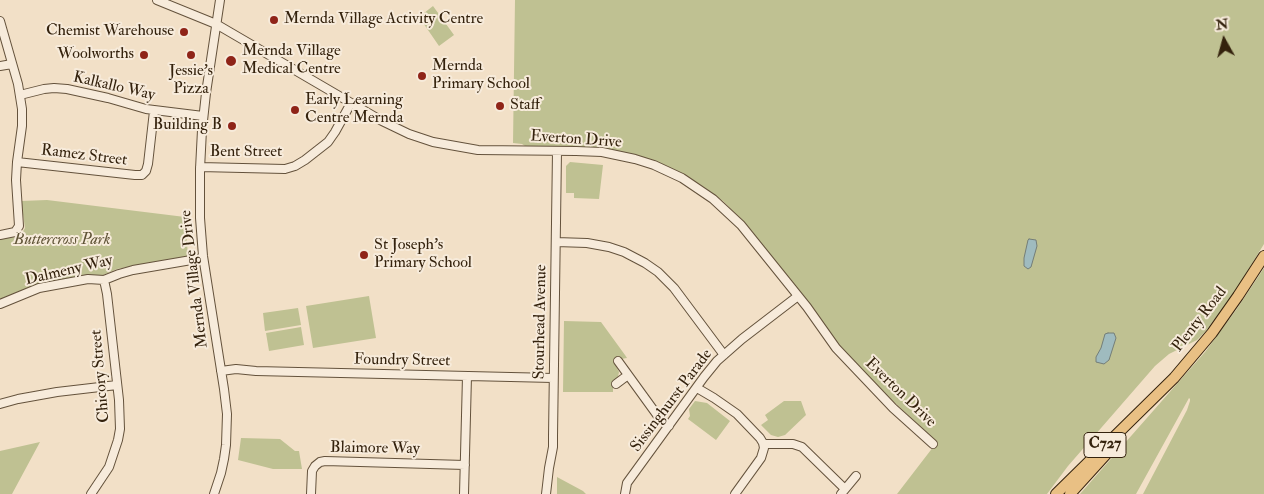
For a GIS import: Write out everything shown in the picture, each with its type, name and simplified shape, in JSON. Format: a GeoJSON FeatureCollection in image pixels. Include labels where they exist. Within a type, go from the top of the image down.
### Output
{"type":"FeatureCollection","features":[{"type":"Feature","properties":{"kind":"main road","name":"Plenty Road"},"geometry":{"type":"LineString","coordinates":[[1056,494],[1174,378],[1212,333],[1264,256]]}},
{"type":"Feature","properties":{"kind":"main road","name":"Plenty Road"},"geometry":{"type":"LineString","coordinates":[[1070,494],[1117,443],[1154,398]]}},
{"type":"Feature","properties":{"kind":"street","name":"Everton Drive"},"geometry":{"type":"LineString","coordinates":[[157,0],[216,24],[351,103],[397,128],[433,142],[478,150],[602,152],[654,165],[689,182],[713,198],[741,225],[798,296],[826,336],[893,408],[933,444]]}},
{"type":"Feature","properties":{"kind":"street","name":"Mernda Village Drive"},"geometry":{"type":"LineString","coordinates":[[214,494],[221,473],[226,444],[226,403],[204,258],[200,218],[200,167],[203,116],[220,0]]}},
{"type":"Feature","properties":{"kind":"street"},"geometry":{"type":"LineString","coordinates":[[0,21],[22,109],[16,180],[19,226],[15,232],[0,235]]}},
{"type":"Feature","properties":{"kind":"street"},"geometry":{"type":"LineString","coordinates":[[0,66],[12,64]]}},
{"type":"Feature","properties":{"kind":"street","name":"Kalkallo Way"},"geometry":{"type":"LineString","coordinates":[[20,95],[54,88],[108,98],[154,111],[203,116]]}},
{"type":"Feature","properties":{"kind":"street","name":"Bent Street"},"geometry":{"type":"LineString","coordinates":[[200,167],[285,169],[295,166],[328,142],[351,103]]}},
{"type":"Feature","properties":{"kind":"street","name":"Ramez Street"},"geometry":{"type":"LineString","coordinates":[[17,162],[142,175],[146,172],[148,164],[154,111]]}},
{"type":"Feature","properties":{"kind":"street","name":"Stourhead Avenue"},"geometry":{"type":"LineString","coordinates":[[546,494],[553,447],[557,151]]}},
{"type":"Feature","properties":{"kind":"street"},"geometry":{"type":"LineString","coordinates":[[556,242],[595,244],[609,247],[646,263],[674,288],[724,355]]}},
{"type":"Feature","properties":{"kind":"street","name":"Dalmeny Way"},"geometry":{"type":"LineString","coordinates":[[0,304],[39,288],[88,280],[104,280],[133,270],[204,258]]}},
{"type":"Feature","properties":{"kind":"street","name":"Chicory Street"},"geometry":{"type":"LineString","coordinates":[[91,494],[109,466],[118,440],[120,418],[104,280]]}},
{"type":"Feature","properties":{"kind":"street","name":"Sissinghurst Parade"},"geometry":{"type":"LineString","coordinates":[[625,494],[627,483],[704,377],[742,339],[798,296]]}},
{"type":"Feature","properties":{"kind":"street"},"geometry":{"type":"LineString","coordinates":[[618,362],[660,419],[669,426]]}},
{"type":"Feature","properties":{"kind":"street","name":"Foundry Street"},"geometry":{"type":"LineString","coordinates":[[222,373],[250,370],[554,378]]}},
{"type":"Feature","properties":{"kind":"street"},"geometry":{"type":"LineString","coordinates":[[464,494],[467,376]]}},
{"type":"Feature","properties":{"kind":"street"},"geometry":{"type":"LineString","coordinates":[[616,384],[628,376]]}},
{"type":"Feature","properties":{"kind":"street"},"geometry":{"type":"LineString","coordinates":[[0,404],[57,392],[117,385]]}},
{"type":"Feature","properties":{"kind":"street"},"geometry":{"type":"LineString","coordinates":[[697,388],[737,414],[760,438],[764,448],[761,458],[735,494]]}},
{"type":"Feature","properties":{"kind":"street"},"geometry":{"type":"LineString","coordinates":[[764,448],[788,444],[797,445],[807,451],[843,492],[856,476]]}},
{"type":"Feature","properties":{"kind":"street","name":"Blaimore Way"},"geometry":{"type":"LineString","coordinates":[[311,494],[312,470],[320,462],[325,461],[465,465]]}},
{"type":"Feature","properties":{"kind":"green space"},"geometry":{"type":"Polygon","coordinates":[[[515,0],[1264,0],[1264,244],[1234,293],[1205,332],[1197,340],[1169,354],[1155,366],[1068,466],[1047,494],[897,494],[937,442],[880,389],[838,344],[803,295],[772,259],[752,231],[723,201],[686,176],[654,161],[634,155],[591,147],[525,146],[513,143],[515,0]]]}},
{"type":"Feature","properties":{"kind":"green space"},"geometry":{"type":"Polygon","coordinates":[[[433,6],[454,35],[439,46],[419,17],[433,6]]]}},
{"type":"Feature","properties":{"kind":"green space"},"geometry":{"type":"Polygon","coordinates":[[[570,162],[603,165],[599,199],[574,198],[574,193],[566,193],[566,166],[570,162]]]}},
{"type":"Feature","properties":{"kind":"green space","name":"Buttercross Park"},"geometry":{"type":"Polygon","coordinates":[[[47,200],[185,217],[188,256],[117,269],[103,275],[41,284],[0,299],[0,238],[16,237],[25,228],[21,201],[47,200]]]}},
{"type":"Feature","properties":{"kind":"green space"},"geometry":{"type":"Polygon","coordinates":[[[1264,268],[1264,494],[1143,494],[1187,410],[1189,398],[1136,494],[1080,494],[1205,352],[1264,268]]]}},
{"type":"Feature","properties":{"kind":"green space"},"geometry":{"type":"Polygon","coordinates":[[[369,296],[376,338],[313,348],[306,306],[369,296]]]}},
{"type":"Feature","properties":{"kind":"green space"},"geometry":{"type":"Polygon","coordinates":[[[298,308],[301,325],[265,331],[263,313],[298,308]]]}},
{"type":"Feature","properties":{"kind":"green space"},"geometry":{"type":"Polygon","coordinates":[[[564,321],[601,322],[625,355],[627,358],[621,359],[615,364],[619,372],[618,377],[613,382],[613,392],[563,392],[564,321]]]}},
{"type":"Feature","properties":{"kind":"green space"},"geometry":{"type":"Polygon","coordinates":[[[301,327],[304,345],[269,351],[266,333],[301,327]]]}},
{"type":"Feature","properties":{"kind":"green space"},"geometry":{"type":"Polygon","coordinates":[[[695,401],[707,403],[730,421],[716,440],[688,419],[690,416],[689,409],[695,401]]]}},
{"type":"Feature","properties":{"kind":"green space"},"geometry":{"type":"Polygon","coordinates":[[[784,401],[801,401],[806,415],[785,435],[778,437],[771,435],[761,425],[768,420],[765,415],[784,401]]]}},
{"type":"Feature","properties":{"kind":"green space"},"geometry":{"type":"Polygon","coordinates":[[[241,438],[280,439],[295,451],[299,451],[302,469],[273,469],[238,460],[241,438]]]}},
{"type":"Feature","properties":{"kind":"green space"},"geometry":{"type":"Polygon","coordinates":[[[40,442],[12,494],[0,494],[0,451],[40,442]]]}},
{"type":"Feature","properties":{"kind":"green space"},"geometry":{"type":"Polygon","coordinates":[[[557,477],[583,491],[586,494],[557,494],[557,477]]]}},
{"type":"Feature","properties":{"kind":"water"},"geometry":{"type":"Polygon","coordinates":[[[1029,239],[1036,240],[1037,246],[1031,267],[1028,269],[1024,266],[1024,258],[1029,239]]]}},
{"type":"Feature","properties":{"kind":"water"},"geometry":{"type":"Polygon","coordinates":[[[1114,333],[1116,338],[1109,360],[1104,364],[1096,362],[1096,357],[1105,334],[1114,333]]]}},
{"type":"Feature","properties":{"kind":"place","name":"Mernda Village Activity Centre"},"geometry":{"type":"Point","coordinates":[274,20]}},
{"type":"Feature","properties":{"kind":"place","name":"Chemist Warehouse"},"geometry":{"type":"Point","coordinates":[184,32]}},
{"type":"Feature","properties":{"kind":"place","name":"Woolworths"},"geometry":{"type":"Point","coordinates":[144,55]}},
{"type":"Feature","properties":{"kind":"place","name":"Jessie’s Pizza"},"geometry":{"type":"Point","coordinates":[191,55]}},
{"type":"Feature","properties":{"kind":"place","name":"Mernda Village Medical Centre"},"geometry":{"type":"Point","coordinates":[231,61]}},
{"type":"Feature","properties":{"kind":"place","name":"Mernda Primary School"},"geometry":{"type":"Point","coordinates":[422,76]}},
{"type":"Feature","properties":{"kind":"place","name":"Staff"},"geometry":{"type":"Point","coordinates":[500,106]}},
{"type":"Feature","properties":{"kind":"place","name":"Early Learning Centre Mernda"},"geometry":{"type":"Point","coordinates":[295,110]}},
{"type":"Feature","properties":{"kind":"place","name":"Building B"},"geometry":{"type":"Point","coordinates":[232,126]}},
{"type":"Feature","properties":{"kind":"place","name":"St Joseph's Primary School"},"geometry":{"type":"Point","coordinates":[364,255]}}]}
